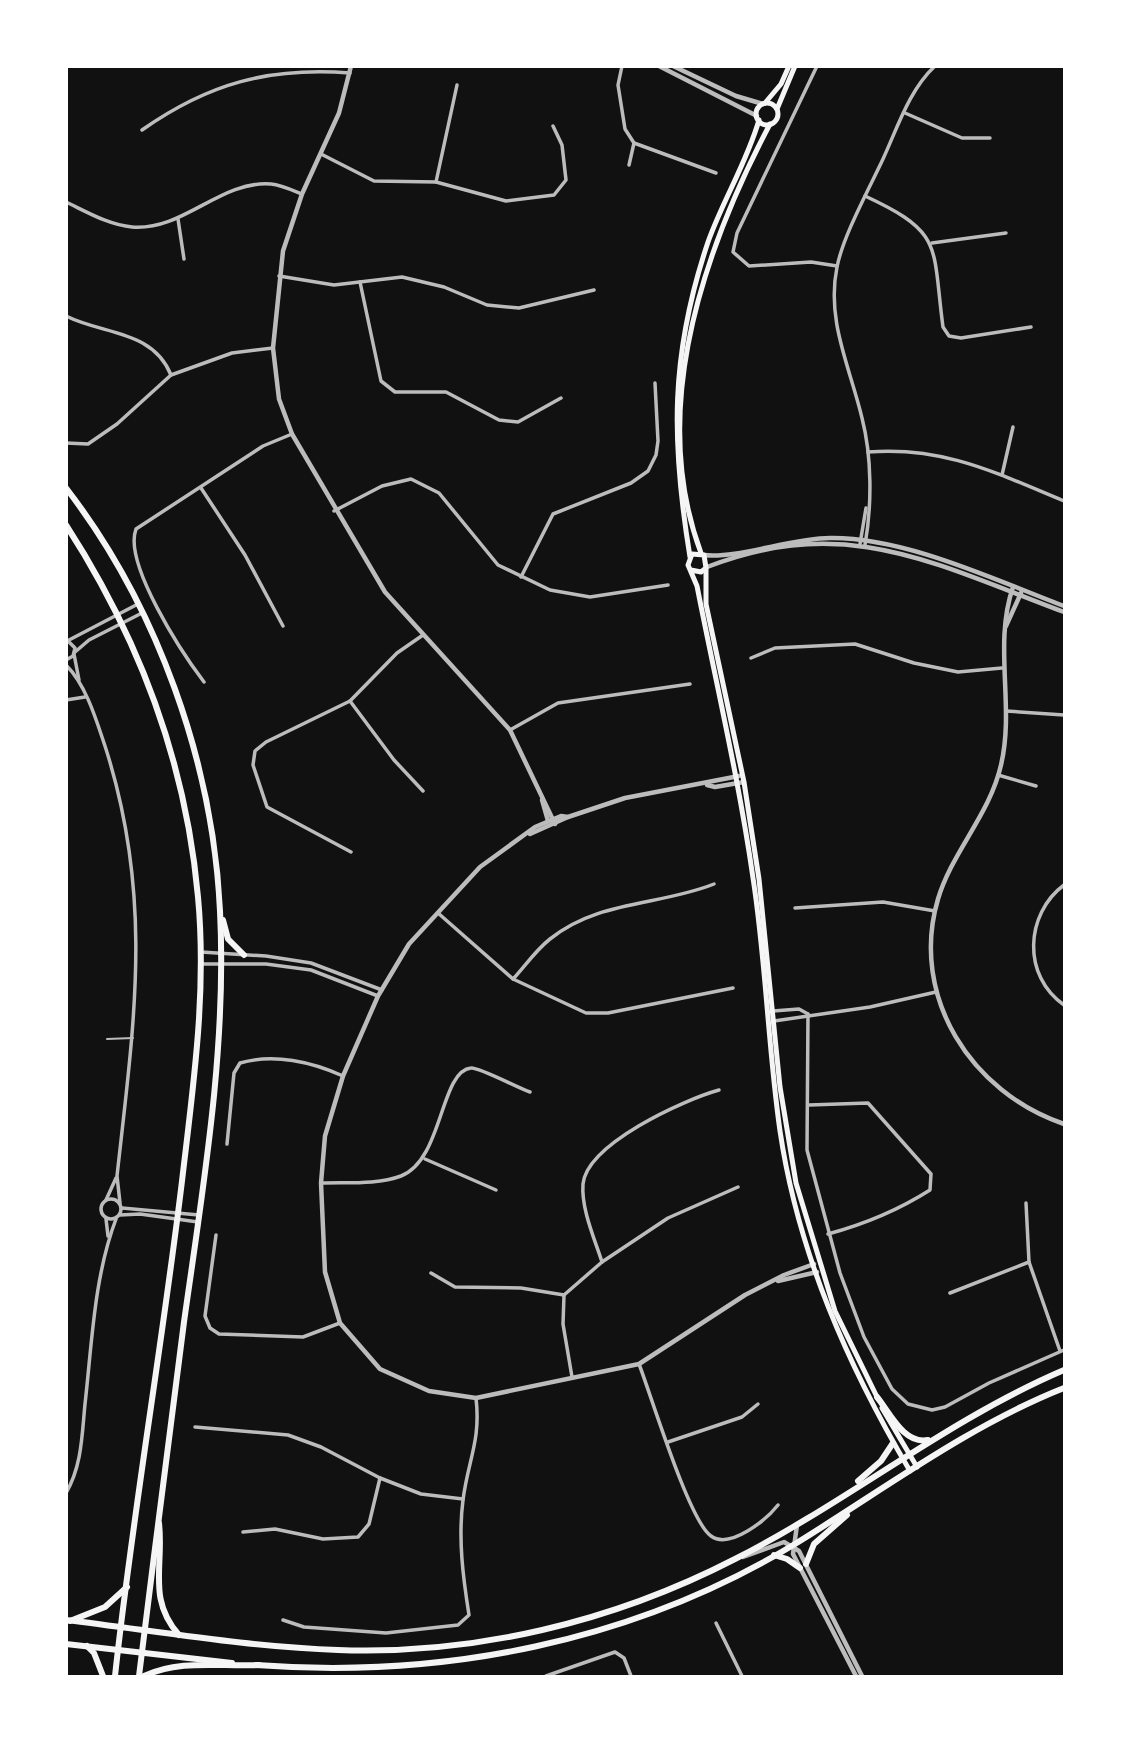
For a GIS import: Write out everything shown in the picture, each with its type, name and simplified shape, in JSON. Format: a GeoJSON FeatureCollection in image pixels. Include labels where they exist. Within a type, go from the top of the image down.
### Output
{"type":"FeatureCollection","features":[{"type":"Feature","properties":{"kind":"main road"},"geometry":{"type":"LineString","coordinates":[[740,779],[688,562],[690,557],[679,494],[675,438],[676,401],[687,323],[708,243],[752,144],[764,104],[780,84],[789,66]]}},
{"type":"Feature","properties":{"kind":"main road"},"geometry":{"type":"LineString","coordinates":[[796,66],[777,109],[777,118],[770,124],[715,239],[688,342],[682,402],[682,471],[689,522],[706,568],[706,604],[765,923],[771,1021],[791,1158],[815,1263],[846,1351],[893,1443],[905,1455]]}},
{"type":"Feature","properties":{"kind":"main road"},"geometry":{"type":"LineString","coordinates":[[764,104],[777,109]]}},
{"type":"Feature","properties":{"kind":"main road"},"geometry":{"type":"LineString","coordinates":[[758,118],[770,124]]}},
{"type":"Feature","properties":{"kind":"main road"},"geometry":{"type":"LineString","coordinates":[[66,488],[119,569],[138,604],[167,671],[189,738],[212,840],[220,908],[221,964],[217,1050],[199,1219],[158,1510],[139,1676]]}},
{"type":"Feature","properties":{"kind":"main road"},"geometry":{"type":"LineString","coordinates":[[66,525],[122,622],[148,681],[180,783],[196,876],[202,964],[198,1046],[115,1676]]}},
{"type":"Feature","properties":{"kind":"main road"},"geometry":{"type":"LineString","coordinates":[[690,557],[702,554]]}},
{"type":"Feature","properties":{"kind":"main road"},"geometry":{"type":"LineString","coordinates":[[691,570],[701,572],[706,568]]}},
{"type":"Feature","properties":{"kind":"main road"},"geometry":{"type":"LineString","coordinates":[[220,908],[228,939],[244,955]]}},
{"type":"Feature","properties":{"kind":"main road"},"geometry":{"type":"LineString","coordinates":[[818,1272],[877,1398],[914,1469]]}},
{"type":"Feature","properties":{"kind":"main road"},"geometry":{"type":"LineString","coordinates":[[68,1621],[338,1650],[426,1648],[520,1636],[606,1613],[736,1559],[797,1525],[905,1455],[996,1401],[1065,1370]]}},
{"type":"Feature","properties":{"kind":"main road"},"geometry":{"type":"LineString","coordinates":[[144,1676],[178,1666],[404,1665],[514,1652],[563,1641],[643,1616],[702,1593],[793,1545],[992,1421],[1065,1388]]}},
{"type":"Feature","properties":{"kind":"main road"},"geometry":{"type":"LineString","coordinates":[[877,1398],[911,1438],[924,1441],[935,1438]]}},
{"type":"Feature","properties":{"kind":"main road"},"geometry":{"type":"LineString","coordinates":[[824,1508],[881,1461],[893,1443]]}},
{"type":"Feature","properties":{"kind":"main road"},"geometry":{"type":"LineString","coordinates":[[774,1555],[803,1566],[814,1544],[856,1506]]}},
{"type":"Feature","properties":{"kind":"main road"},"geometry":{"type":"LineString","coordinates":[[158,1510],[161,1544],[159,1595],[170,1625],[179,1635]]}},
{"type":"Feature","properties":{"kind":"main road"},"geometry":{"type":"LineString","coordinates":[[68,1621],[105,1608],[128,1586]]}},
{"type":"Feature","properties":{"kind":"main road"},"geometry":{"type":"LineString","coordinates":[[66,1644],[259,1665]]}},
{"type":"Feature","properties":{"kind":"main road"},"geometry":{"type":"LineString","coordinates":[[87,1646],[94,1653],[103,1676]]}},
{"type":"Feature","properties":{"kind":"street"},"geometry":{"type":"LineString","coordinates":[[622,66],[618,85],[625,129],[634,143],[716,173]]}},
{"type":"Feature","properties":{"kind":"street"},"geometry":{"type":"LineString","coordinates":[[659,66],[758,118]]}},
{"type":"Feature","properties":{"kind":"street"},"geometry":{"type":"LineString","coordinates":[[673,66],[736,96],[764,104]]}},
{"type":"Feature","properties":{"kind":"street"},"geometry":{"type":"LineString","coordinates":[[817,66],[737,233],[733,252],[749,266],[811,262],[837,266]]}},
{"type":"Feature","properties":{"kind":"street"},"geometry":{"type":"LineString","coordinates":[[863,542],[868,452],[862,418],[843,358],[834,316],[837,266],[865,196],[905,113],[922,80],[934,66]]}},
{"type":"Feature","properties":{"kind":"street"},"geometry":{"type":"LineString","coordinates":[[142,130],[179,106],[259,75],[305,69],[350,70],[339,113],[302,194],[288,232],[279,276],[272,348],[279,399],[292,434],[334,511],[385,592],[510,730],[551,823]]}},
{"type":"Feature","properties":{"kind":"street"},"geometry":{"type":"LineString","coordinates":[[436,182],[457,85]]}},
{"type":"Feature","properties":{"kind":"street"},"geometry":{"type":"LineString","coordinates":[[905,113],[962,138],[990,138]]}},
{"type":"Feature","properties":{"kind":"street"},"geometry":{"type":"LineString","coordinates":[[321,154],[374,181],[436,182],[506,201],[554,195],[566,180],[562,145],[553,126]]}},
{"type":"Feature","properties":{"kind":"street"},"geometry":{"type":"LineString","coordinates":[[629,165],[634,143]]}},
{"type":"Feature","properties":{"kind":"street"},"geometry":{"type":"LineString","coordinates":[[66,202],[107,221],[133,227],[156,226],[178,219],[240,188],[274,184],[302,194]]}},
{"type":"Feature","properties":{"kind":"street"},"geometry":{"type":"LineString","coordinates":[[865,196],[902,213],[932,243],[943,327],[949,336],[961,338],[1031,327]]}},
{"type":"Feature","properties":{"kind":"street"},"geometry":{"type":"LineString","coordinates":[[178,219],[184,259]]}},
{"type":"Feature","properties":{"kind":"street"},"geometry":{"type":"LineString","coordinates":[[932,243],[1006,233]]}},
{"type":"Feature","properties":{"kind":"street"},"geometry":{"type":"LineString","coordinates":[[279,276],[334,285],[402,277],[444,288],[487,305],[519,308],[594,290]]}},
{"type":"Feature","properties":{"kind":"street"},"geometry":{"type":"LineString","coordinates":[[360,282],[381,381],[395,391],[446,392],[499,420],[518,422],[561,398]]}},
{"type":"Feature","properties":{"kind":"street"},"geometry":{"type":"LineString","coordinates":[[66,316],[83,324],[142,340],[164,359],[171,375]]}},
{"type":"Feature","properties":{"kind":"street"},"geometry":{"type":"LineString","coordinates":[[66,443],[88,444],[117,424],[171,375],[232,354],[272,348]]}},
{"type":"Feature","properties":{"kind":"street"},"geometry":{"type":"LineString","coordinates":[[521,577],[535,544],[553,514],[631,483],[648,471],[656,455],[658,441],[655,383]]}},
{"type":"Feature","properties":{"kind":"street"},"geometry":{"type":"LineString","coordinates":[[1002,475],[1013,427]]}},
{"type":"Feature","properties":{"kind":"street"},"geometry":{"type":"LineString","coordinates":[[204,682],[159,612],[135,554],[133,538],[136,529],[263,446],[292,434]]}},
{"type":"Feature","properties":{"kind":"street"},"geometry":{"type":"LineString","coordinates":[[868,452],[900,449],[946,455],[1065,501]]}},
{"type":"Feature","properties":{"kind":"street"},"geometry":{"type":"LineString","coordinates":[[334,511],[382,486],[411,479],[439,493],[498,565],[550,590],[590,597],[668,585]]}},
{"type":"Feature","properties":{"kind":"street"},"geometry":{"type":"LineString","coordinates":[[201,488],[245,555],[283,626]]}},
{"type":"Feature","properties":{"kind":"street"},"geometry":{"type":"LineString","coordinates":[[702,554],[810,538],[863,542],[1065,606]]}},
{"type":"Feature","properties":{"kind":"street"},"geometry":{"type":"LineString","coordinates":[[706,568],[748,554],[810,543],[863,542]]}},
{"type":"Feature","properties":{"kind":"street"},"geometry":{"type":"LineString","coordinates":[[1012,590],[1004,616],[1002,668],[1006,711],[998,775],[977,823],[950,871],[935,911],[932,946],[936,992],[953,1034],[978,1070],[1013,1100],[1065,1124]]}},
{"type":"Feature","properties":{"kind":"street"},"geometry":{"type":"LineString","coordinates":[[1021,593],[1065,612]]}},
{"type":"Feature","properties":{"kind":"street"},"geometry":{"type":"LineString","coordinates":[[1005,626],[1012,618],[1021,593]]}},
{"type":"Feature","properties":{"kind":"street"},"geometry":{"type":"LineString","coordinates":[[79,682],[75,653],[68,639],[138,604]]}},
{"type":"Feature","properties":{"kind":"street"},"geometry":{"type":"LineString","coordinates":[[66,1493],[80,1455],[96,1301],[108,1238],[121,1205],[117,1177],[133,1038],[138,955],[131,860],[109,760],[79,682],[66,662],[89,640],[142,613]]}},
{"type":"Feature","properties":{"kind":"street"},"geometry":{"type":"LineString","coordinates":[[351,852],[267,807],[253,765],[255,751],[350,701],[397,653],[423,635]]}},
{"type":"Feature","properties":{"kind":"street"},"geometry":{"type":"LineString","coordinates":[[751,658],[775,648],[855,644],[914,663],[958,672],[1002,668]]}},
{"type":"Feature","properties":{"kind":"street"},"geometry":{"type":"LineString","coordinates":[[510,730],[558,703],[690,684]]}},
{"type":"Feature","properties":{"kind":"street"},"geometry":{"type":"LineString","coordinates":[[66,700],[85,697]]}},
{"type":"Feature","properties":{"kind":"street"},"geometry":{"type":"LineString","coordinates":[[350,701],[394,760],[423,791]]}},
{"type":"Feature","properties":{"kind":"street"},"geometry":{"type":"LineString","coordinates":[[1006,711],[1065,715]]}},
{"type":"Feature","properties":{"kind":"street"},"geometry":{"type":"LineString","coordinates":[[998,775],[1036,786]]}},
{"type":"Feature","properties":{"kind":"street"},"geometry":{"type":"LineString","coordinates":[[740,779],[715,788],[707,784],[625,798],[551,823],[529,834],[480,867],[409,944],[378,996],[343,1076],[325,1136],[321,1182],[325,1272],[340,1323],[380,1369],[429,1391],[476,1398],[639,1364],[745,1295],[815,1263]]}},
{"type":"Feature","properties":{"kind":"street"},"geometry":{"type":"LineString","coordinates":[[513,979],[549,940],[579,921],[609,908],[714,884]]}},
{"type":"Feature","properties":{"kind":"street"},"geometry":{"type":"LineString","coordinates":[[1065,885],[1049,896],[1032,932],[1035,969],[1065,1005]]}},
{"type":"Feature","properties":{"kind":"street"},"geometry":{"type":"LineString","coordinates":[[795,908],[883,902],[935,911]]}},
{"type":"Feature","properties":{"kind":"street"},"geometry":{"type":"LineString","coordinates":[[436,912],[513,979],[586,1013],[608,1013],[733,988]]}},
{"type":"Feature","properties":{"kind":"street"},"geometry":{"type":"LineString","coordinates":[[201,952],[312,963],[382,990]]}},
{"type":"Feature","properties":{"kind":"street"},"geometry":{"type":"LineString","coordinates":[[202,964],[265,964],[311,970],[378,996]]}},
{"type":"Feature","properties":{"kind":"street"},"geometry":{"type":"LineString","coordinates":[[771,1021],[870,1006],[936,992]]}},
{"type":"Feature","properties":{"kind":"street"},"geometry":{"type":"LineString","coordinates":[[770,1011],[799,1009],[808,1014]]}},
{"type":"Feature","properties":{"kind":"street"},"geometry":{"type":"LineString","coordinates":[[808,1014],[807,1150],[828,1234],[864,1337],[892,1390],[908,1404],[932,1410],[945,1407],[989,1383],[1062,1351],[1029,1262],[1026,1203]]}},
{"type":"Feature","properties":{"kind":"street"},"geometry":{"type":"LineString","coordinates":[[227,1144],[234,1073],[240,1063],[250,1060],[303,1061],[343,1076]]}},
{"type":"Feature","properties":{"kind":"street"},"geometry":{"type":"LineString","coordinates":[[321,1182],[361,1182],[402,1176],[425,1159],[455,1077],[468,1068],[480,1069],[503,1083],[530,1093]]}},
{"type":"Feature","properties":{"kind":"street"},"geometry":{"type":"LineString","coordinates":[[602,1262],[583,1185],[589,1164],[647,1119],[719,1090]]}},
{"type":"Feature","properties":{"kind":"street"},"geometry":{"type":"LineString","coordinates":[[809,1105],[868,1103],[931,1174],[930,1190],[906,1205],[869,1223],[828,1234]]}},
{"type":"Feature","properties":{"kind":"street"},"geometry":{"type":"LineString","coordinates":[[425,1159],[496,1190]]}},
{"type":"Feature","properties":{"kind":"street"},"geometry":{"type":"LineString","coordinates":[[108,1238],[106,1218],[101,1212],[117,1177]]}},
{"type":"Feature","properties":{"kind":"street"},"geometry":{"type":"LineString","coordinates":[[572,1377],[563,1324],[564,1295],[602,1262],[668,1218],[737,1187]]}},
{"type":"Feature","properties":{"kind":"street"},"geometry":{"type":"LineString","coordinates":[[105,1201],[113,1199],[121,1205],[177,1217]]}},
{"type":"Feature","properties":{"kind":"street"},"geometry":{"type":"LineString","coordinates":[[106,1218],[140,1214],[199,1219]]}},
{"type":"Feature","properties":{"kind":"street"},"geometry":{"type":"LineString","coordinates":[[216,1235],[205,1316],[210,1328],[219,1334],[303,1338],[340,1323]]}},
{"type":"Feature","properties":{"kind":"street"},"geometry":{"type":"LineString","coordinates":[[950,1293],[1029,1262]]}},
{"type":"Feature","properties":{"kind":"street"},"geometry":{"type":"LineString","coordinates":[[777,1281],[786,1282],[818,1272]]}},
{"type":"Feature","properties":{"kind":"street"},"geometry":{"type":"LineString","coordinates":[[431,1273],[455,1287],[521,1288],[564,1295]]}},
{"type":"Feature","properties":{"kind":"street"},"geometry":{"type":"LineString","coordinates":[[639,1364],[692,1508],[712,1537],[724,1540],[736,1536],[768,1518],[778,1505]]}},
{"type":"Feature","properties":{"kind":"street"},"geometry":{"type":"LineString","coordinates":[[283,1620],[303,1627],[386,1633],[458,1625],[469,1615],[461,1538],[463,1499],[479,1427],[476,1398]]}},
{"type":"Feature","properties":{"kind":"street"},"geometry":{"type":"LineString","coordinates":[[668,1442],[742,1417],[758,1404]]}},
{"type":"Feature","properties":{"kind":"street"},"geometry":{"type":"LineString","coordinates":[[195,1427],[288,1435],[321,1447],[380,1478],[421,1494],[463,1499]]}},
{"type":"Feature","properties":{"kind":"street"},"geometry":{"type":"LineString","coordinates":[[243,1532],[275,1529],[323,1539],[358,1537],[369,1524],[380,1478]]}},
{"type":"Feature","properties":{"kind":"street"},"geometry":{"type":"LineString","coordinates":[[797,1525],[793,1554],[803,1566],[862,1676]]}},
{"type":"Feature","properties":{"kind":"street"},"geometry":{"type":"LineString","coordinates":[[736,1559],[775,1544],[793,1545]]}},
{"type":"Feature","properties":{"kind":"street"},"geometry":{"type":"LineString","coordinates":[[803,1566],[856,1676]]}},
{"type":"Feature","properties":{"kind":"street"},"geometry":{"type":"LineString","coordinates":[[716,1623],[742,1676]]}},
{"type":"Feature","properties":{"kind":"street"},"geometry":{"type":"LineString","coordinates":[[546,1676],[615,1652],[624,1658],[631,1676]]}},
{"type":"Feature","properties":{"kind":"lane"},"geometry":{"type":"LineString","coordinates":[[107,1039],[133,1038]]}}]}
